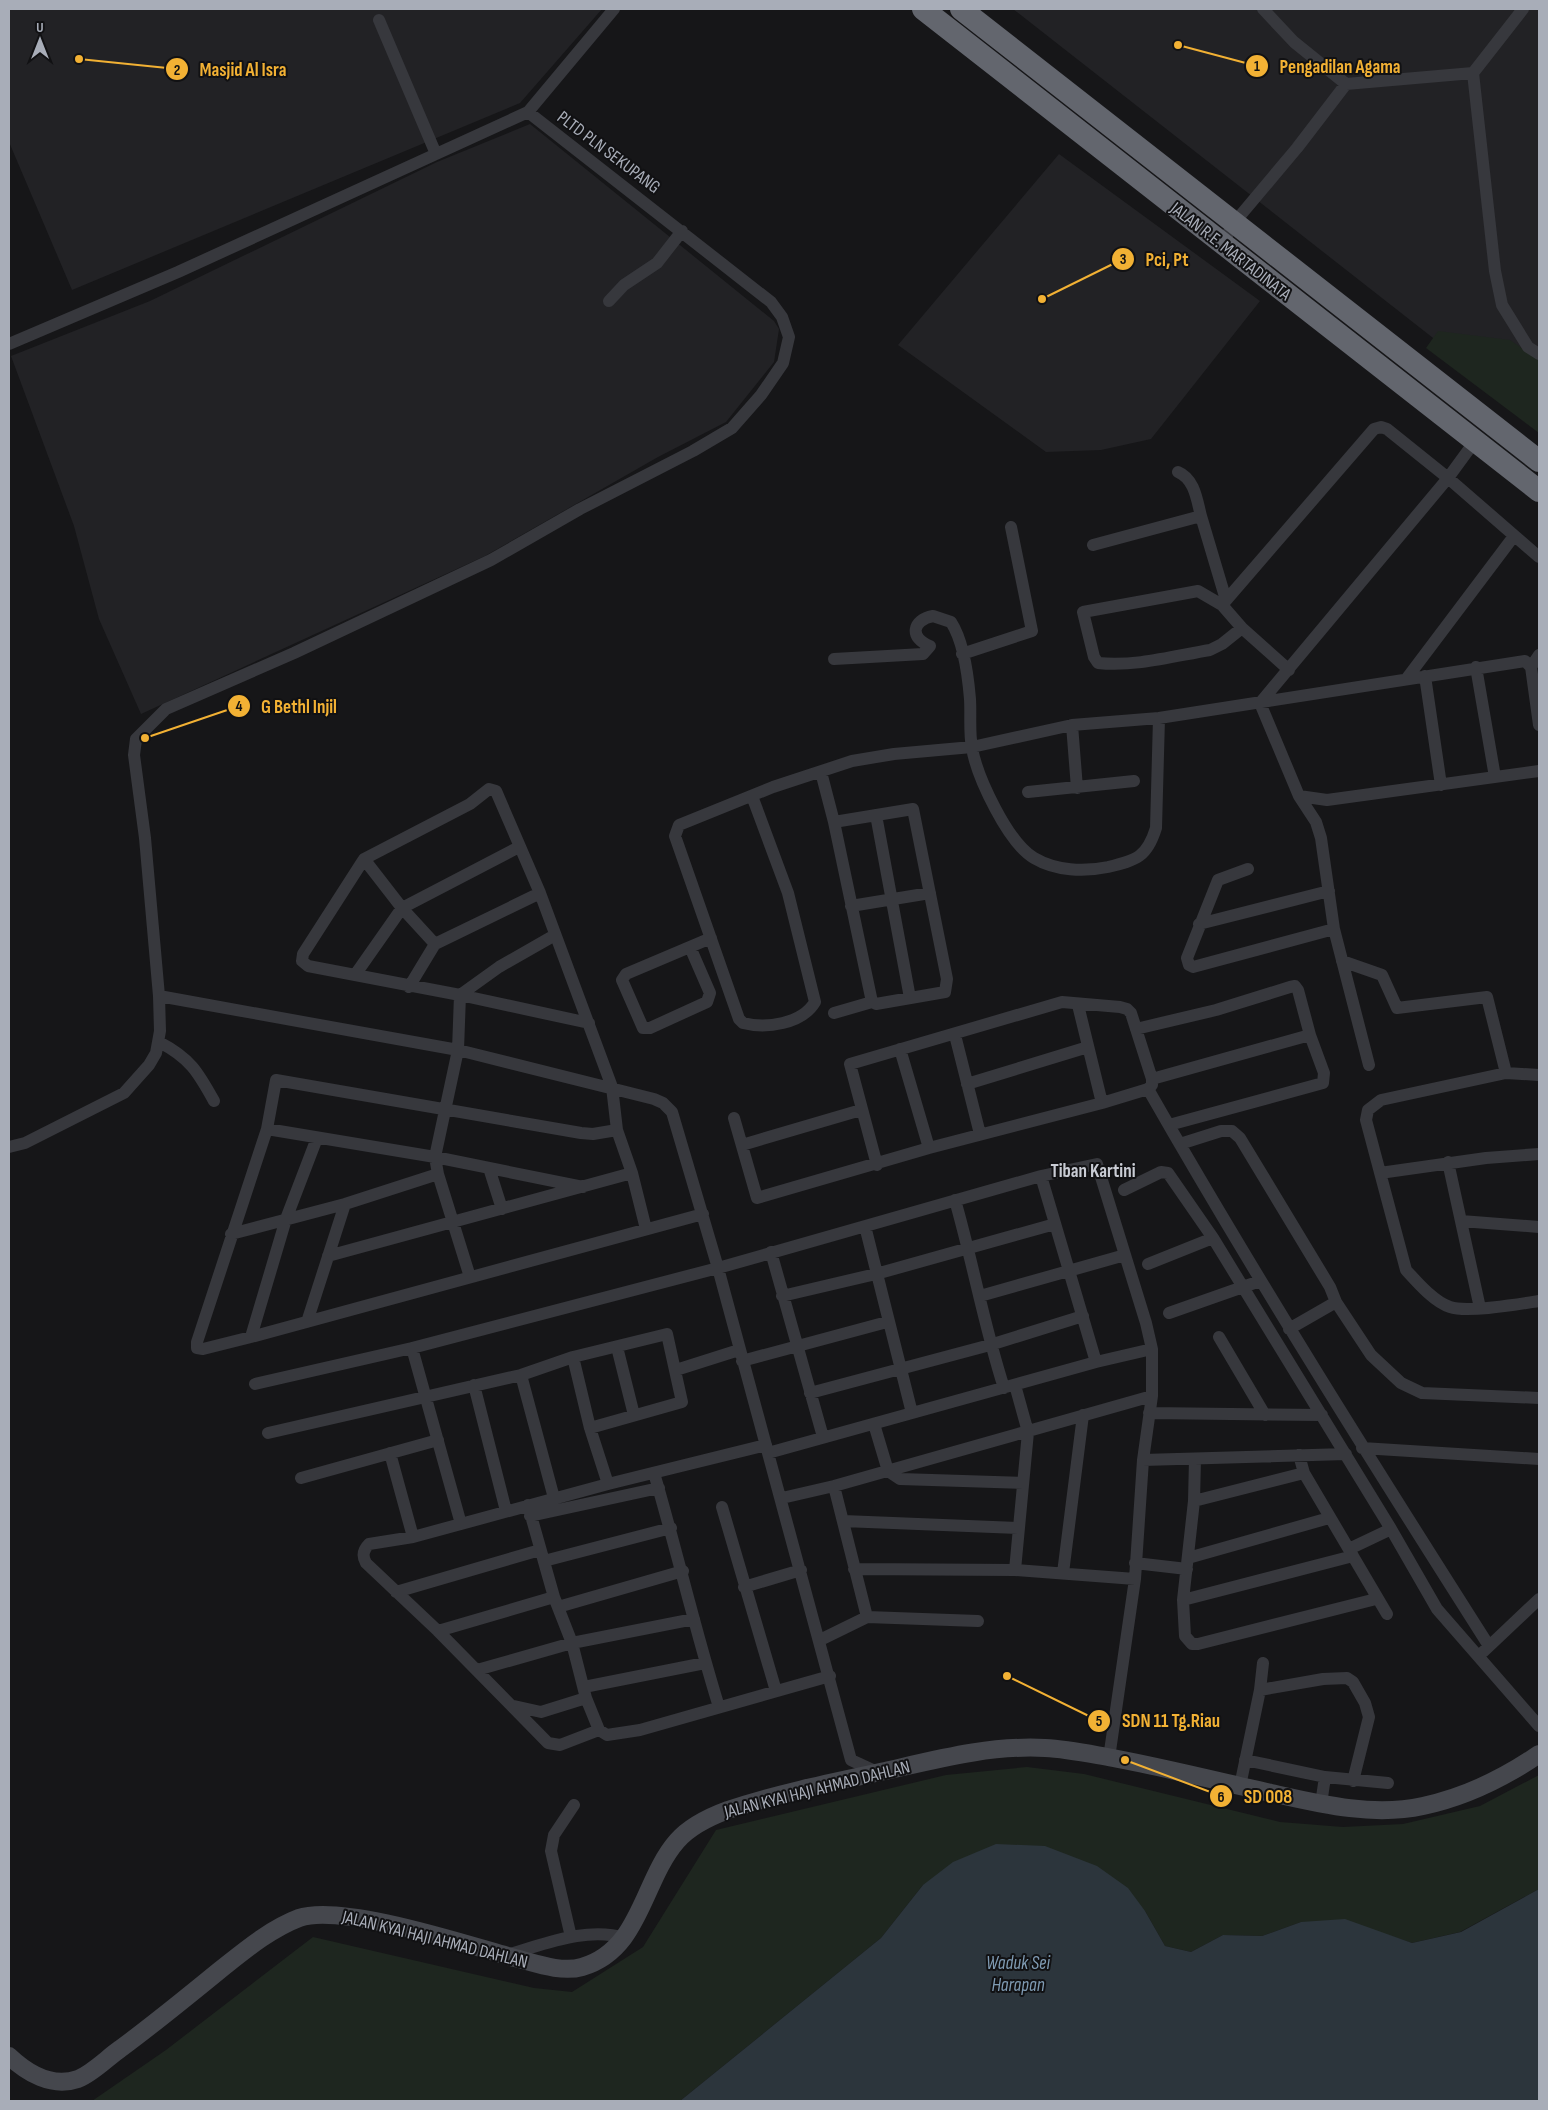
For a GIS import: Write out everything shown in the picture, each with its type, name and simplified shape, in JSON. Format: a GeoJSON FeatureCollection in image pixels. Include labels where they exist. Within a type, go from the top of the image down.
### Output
{"type":"FeatureCollection","features":[{"type":"Feature","properties":{"kind":"highway","name":"JALAN R.E. MARTADINATA"},"geometry":{"type":"LineString","coordinates":[[923,9],[1539,491]]}},
{"type":"Feature","properties":{"kind":"highway","name":"JALAN R.E. MARTADINATA"},"geometry":{"type":"LineString","coordinates":[[961,9],[1234,223],[1261,240],[1539,461]]}},
{"type":"Feature","properties":{"kind":"main road","name":"JALAN KYAI HAJI AHMAD DAHLAN"},"geometry":{"type":"LineString","coordinates":[[9,2056],[22,2068],[37,2076],[52,2080],[80,2078],[138,2036],[246,1949],[285,1924],[309,1915],[329,1914],[386,1924],[544,1965],[581,1968],[598,1959],[625,1938],[666,1857],[677,1841],[691,1828],[729,1810],[877,1772],[939,1759],[1006,1748],[1049,1748],[1160,1766],[1321,1804],[1368,1810],[1422,1806],[1487,1785],[1539,1754]]}},
{"type":"Feature","properties":{"kind":"street"},"geometry":{"type":"LineString","coordinates":[[9,344],[178,272],[528,112],[614,9]]}},
{"type":"Feature","properties":{"kind":"street"},"geometry":{"type":"LineString","coordinates":[[1263,9],[1294,42],[1346,84],[1473,72]]}},
{"type":"Feature","properties":{"kind":"street"},"geometry":{"type":"LineString","coordinates":[[1523,9],[1473,72],[1496,271],[1502,305],[1528,347],[1539,354]]}},
{"type":"Feature","properties":{"kind":"street"},"geometry":{"type":"LineString","coordinates":[[379,20],[436,154]]}},
{"type":"Feature","properties":{"kind":"street"},"geometry":{"type":"LineString","coordinates":[[1222,244],[1234,223],[1297,148],[1346,84]]}},
{"type":"Feature","properties":{"kind":"street","name":"PLTD PLN SEKUPANG"},"geometry":{"type":"LineString","coordinates":[[159,996],[145,838],[134,755],[136,739],[166,709],[294,653],[491,560],[580,509],[693,451],[732,428],[760,395],[783,363],[789,337],[782,317],[771,302],[669,220],[528,112]]}},
{"type":"Feature","properties":{"kind":"street"},"geometry":{"type":"LineString","coordinates":[[609,301],[624,285],[657,263],[682,231]]}},
{"type":"Feature","properties":{"kind":"street"},"geometry":{"type":"LineString","coordinates":[[1224,602],[1374,429],[1381,427],[1387,429],[1448,478],[1539,557]]}},
{"type":"Feature","properties":{"kind":"street"},"geometry":{"type":"LineString","coordinates":[[1260,704],[1448,478],[1475,441]]}},
{"type":"Feature","properties":{"kind":"street"},"geometry":{"type":"LineString","coordinates":[[1178,472],[1185,475],[1190,482],[1224,602],[1242,628],[1289,670]]}},
{"type":"Feature","properties":{"kind":"street"},"geometry":{"type":"LineString","coordinates":[[1093,546],[1201,516]]}},
{"type":"Feature","properties":{"kind":"street"},"geometry":{"type":"LineString","coordinates":[[962,654],[1032,630],[1011,527]]}},
{"type":"Feature","properties":{"kind":"street"},"geometry":{"type":"LineString","coordinates":[[1407,678],[1514,536]]}},
{"type":"Feature","properties":{"kind":"street"},"geometry":{"type":"LineString","coordinates":[[1224,602],[1198,591],[1083,612],[1094,658],[1098,663],[1104,664],[1132,663],[1210,650],[1222,644],[1242,628]]}},
{"type":"Feature","properties":{"kind":"street"},"geometry":{"type":"LineString","coordinates":[[834,659],[923,654],[930,646],[918,639],[916,628],[919,621],[933,616],[951,622],[958,635],[962,654],[970,698],[972,747],[983,786],[999,815],[1032,857],[1058,867],[1090,870],[1124,863],[1142,855],[1151,844],[1156,828],[1159,718]]}},
{"type":"Feature","properties":{"kind":"street"},"geometry":{"type":"LineString","coordinates":[[1531,667],[1539,656]]}},
{"type":"Feature","properties":{"kind":"street"},"geometry":{"type":"LineString","coordinates":[[752,796],[788,893],[815,1002],[810,1011],[790,1021],[761,1025],[743,1024],[735,1009],[675,836],[679,825],[752,796],[852,761],[894,754],[972,747],[1072,725],[1159,718],[1260,704],[1407,678],[1525,661],[1531,667],[1539,725]]}},
{"type":"Feature","properties":{"kind":"street"},"geometry":{"type":"LineString","coordinates":[[1476,667],[1495,777]]}},
{"type":"Feature","properties":{"kind":"street"},"geometry":{"type":"LineString","coordinates":[[1425,676],[1441,785]]}},
{"type":"Feature","properties":{"kind":"street"},"geometry":{"type":"LineString","coordinates":[[1260,704],[1299,796],[1316,822],[1321,838],[1334,929],[1369,1065]]}},
{"type":"Feature","properties":{"kind":"street"},"geometry":{"type":"LineString","coordinates":[[1072,725],[1077,788]]}},
{"type":"Feature","properties":{"kind":"street"},"geometry":{"type":"LineString","coordinates":[[1299,796],[1327,800],[1539,771]]}},
{"type":"Feature","properties":{"kind":"street"},"geometry":{"type":"LineString","coordinates":[[821,772],[834,822],[872,1002]]}},
{"type":"Feature","properties":{"kind":"street"},"geometry":{"type":"LineString","coordinates":[[1028,792],[1134,781]]}},
{"type":"Feature","properties":{"kind":"street"},"geometry":{"type":"LineString","coordinates":[[589,1023],[460,995],[409,987],[308,966],[302,960],[303,954],[364,859],[470,804],[489,789],[496,791],[540,893],[555,935],[589,1023],[612,1086],[618,1130],[646,1229]]}},
{"type":"Feature","properties":{"kind":"street"},"geometry":{"type":"LineString","coordinates":[[834,822],[914,809],[948,986],[946,992],[876,1004],[872,1002],[834,1013]]}},
{"type":"Feature","properties":{"kind":"street"},"geometry":{"type":"LineString","coordinates":[[876,815],[910,998]]}},
{"type":"Feature","properties":{"kind":"street"},"geometry":{"type":"LineString","coordinates":[[355,975],[402,908],[519,847]]}},
{"type":"Feature","properties":{"kind":"street"},"geometry":{"type":"LineString","coordinates":[[364,859],[402,908],[436,944]]}},
{"type":"Feature","properties":{"kind":"street"},"geometry":{"type":"LineString","coordinates":[[1248,869],[1218,880],[1187,958],[1189,965],[1193,967],[1334,929]]}},
{"type":"Feature","properties":{"kind":"street"},"geometry":{"type":"LineString","coordinates":[[1199,924],[1329,891]]}},
{"type":"Feature","properties":{"kind":"street"},"geometry":{"type":"LineString","coordinates":[[409,987],[436,944],[540,893]]}},
{"type":"Feature","properties":{"kind":"street"},"geometry":{"type":"LineString","coordinates":[[851,906],[930,893]]}},
{"type":"Feature","properties":{"kind":"street"},"geometry":{"type":"LineString","coordinates":[[460,995],[499,967],[555,935]]}},
{"type":"Feature","properties":{"kind":"street"},"geometry":{"type":"LineString","coordinates":[[690,946],[710,992],[709,999],[650,1028],[643,1028],[622,980],[623,977],[690,946],[711,938]]}},
{"type":"Feature","properties":{"kind":"street"},"geometry":{"type":"LineString","coordinates":[[1342,960],[1382,975],[1397,1008],[1487,997],[1506,1073]]}},
{"type":"Feature","properties":{"kind":"street"},"geometry":{"type":"LineString","coordinates":[[1136,1030],[1216,1010],[1295,986],[1298,990],[1310,1035],[1324,1073],[1322,1083],[1169,1125]]}},
{"type":"Feature","properties":{"kind":"street"},"geometry":{"type":"LineString","coordinates":[[460,995],[458,1050],[435,1157],[438,1174],[455,1222],[470,1277]]}},
{"type":"Feature","properties":{"kind":"street"},"geometry":{"type":"LineString","coordinates":[[9,1147],[25,1143],[124,1093],[149,1065],[156,1053],[159,1042],[159,996],[458,1050],[612,1086],[663,1103],[672,1112],[718,1268],[782,1498],[851,1760]]}},
{"type":"Feature","properties":{"kind":"street"},"geometry":{"type":"LineString","coordinates":[[876,1165],[850,1064],[955,1035],[1062,1002],[1127,1009],[1131,1013],[1150,1084],[1169,1125],[1260,1281],[1362,1448],[1489,1646]]}},
{"type":"Feature","properties":{"kind":"street"},"geometry":{"type":"LineString","coordinates":[[1078,1005],[1102,1103]]}},
{"type":"Feature","properties":{"kind":"street"},"geometry":{"type":"LineString","coordinates":[[955,1035],[980,1134]]}},
{"type":"Feature","properties":{"kind":"street"},"geometry":{"type":"LineString","coordinates":[[734,1118],[757,1198],[876,1165],[929,1148],[1102,1103],[1150,1084],[1310,1035]]}},
{"type":"Feature","properties":{"kind":"street"},"geometry":{"type":"LineString","coordinates":[[159,1042],[178,1052],[193,1065],[214,1101]]}},
{"type":"Feature","properties":{"kind":"street"},"geometry":{"type":"LineString","coordinates":[[967,1084],[1088,1047]]}},
{"type":"Feature","properties":{"kind":"street"},"geometry":{"type":"LineString","coordinates":[[900,1049],[929,1148]]}},
{"type":"Feature","properties":{"kind":"street"},"geometry":{"type":"LineString","coordinates":[[1539,1075],[1506,1073],[1381,1100],[1368,1110],[1366,1120],[1406,1270],[1428,1292],[1450,1307],[1480,1308],[1539,1301]]}},
{"type":"Feature","properties":{"kind":"street"},"geometry":{"type":"LineString","coordinates":[[618,1130],[594,1134],[581,1133],[276,1080],[267,1129],[231,1234],[197,1342],[197,1348],[203,1349],[251,1337],[702,1214]]}},
{"type":"Feature","properties":{"kind":"street"},"geometry":{"type":"LineString","coordinates":[[742,1145],[861,1110]]}},
{"type":"Feature","properties":{"kind":"street"},"geometry":{"type":"LineString","coordinates":[[267,1129],[435,1157],[583,1187]]}},
{"type":"Feature","properties":{"kind":"street"},"geometry":{"type":"LineString","coordinates":[[1180,1144],[1221,1131],[1232,1131],[1240,1138],[1330,1287],[1336,1302],[1371,1355],[1401,1383],[1422,1393],[1539,1398]]}},
{"type":"Feature","properties":{"kind":"street"},"geometry":{"type":"LineString","coordinates":[[251,1337],[286,1219],[317,1138]]}},
{"type":"Feature","properties":{"kind":"street"},"geometry":{"type":"LineString","coordinates":[[1380,1174],[1448,1162],[1539,1154]]}},
{"type":"Feature","properties":{"kind":"street"},"geometry":{"type":"LineString","coordinates":[[1448,1162],[1480,1308]]}},
{"type":"Feature","properties":{"kind":"street"},"geometry":{"type":"LineString","coordinates":[[255,1384],[412,1348],[718,1268],[1041,1176],[1097,1164],[1152,1349],[1152,1396],[1144,1460],[1135,1579],[1109,1758]]}},
{"type":"Feature","properties":{"kind":"street"},"geometry":{"type":"LineString","coordinates":[[489,1168],[502,1210]]}},
{"type":"Feature","properties":{"kind":"street"},"geometry":{"type":"LineString","coordinates":[[1124,1190],[1165,1172],[1212,1238],[1346,1454],[1437,1609],[1539,1726]]}},
{"type":"Feature","properties":{"kind":"street"},"geometry":{"type":"LineString","coordinates":[[231,1234],[345,1204],[438,1174]]}},
{"type":"Feature","properties":{"kind":"street"},"geometry":{"type":"LineString","coordinates":[[328,1256],[632,1174]]}},
{"type":"Feature","properties":{"kind":"street"},"geometry":{"type":"LineString","coordinates":[[1041,1176],[1096,1362]]}},
{"type":"Feature","properties":{"kind":"street"},"geometry":{"type":"LineString","coordinates":[[955,1200],[969,1249],[990,1345],[1010,1386],[1028,1432],[1015,1570]]}},
{"type":"Feature","properties":{"kind":"street"},"geometry":{"type":"LineString","coordinates":[[307,1322],[345,1204]]}},
{"type":"Feature","properties":{"kind":"street"},"geometry":{"type":"LineString","coordinates":[[1461,1221],[1539,1227]]}},
{"type":"Feature","properties":{"kind":"street"},"geometry":{"type":"LineString","coordinates":[[782,1296],[876,1274],[1054,1224]]}},
{"type":"Feature","properties":{"kind":"street"},"geometry":{"type":"LineString","coordinates":[[864,1226],[887,1322],[912,1413]]}},
{"type":"Feature","properties":{"kind":"street"},"geometry":{"type":"LineString","coordinates":[[1148,1264],[1212,1238]]}},
{"type":"Feature","properties":{"kind":"street"},"geometry":{"type":"LineString","coordinates":[[771,1252],[796,1346],[824,1437]]}},
{"type":"Feature","properties":{"kind":"street"},"geometry":{"type":"LineString","coordinates":[[980,1296],[1125,1255]]}},
{"type":"Feature","properties":{"kind":"street"},"geometry":{"type":"LineString","coordinates":[[1169,1313],[1241,1286],[1260,1281]]}},
{"type":"Feature","properties":{"kind":"street"},"geometry":{"type":"LineString","coordinates":[[1290,1329],[1336,1302]]}},
{"type":"Feature","properties":{"kind":"street"},"geometry":{"type":"LineString","coordinates":[[810,1393],[990,1345],[1083,1316]]}},
{"type":"Feature","properties":{"kind":"street"},"geometry":{"type":"LineString","coordinates":[[676,1370],[796,1346],[887,1322]]}},
{"type":"Feature","properties":{"kind":"street"},"geometry":{"type":"LineString","coordinates":[[268,1434],[521,1375],[573,1357],[667,1334],[682,1402],[590,1428]]}},
{"type":"Feature","properties":{"kind":"street"},"geometry":{"type":"LineString","coordinates":[[1219,1337],[1265,1415]]}},
{"type":"Feature","properties":{"kind":"street"},"geometry":{"type":"LineString","coordinates":[[618,1347],[634,1415]]}},
{"type":"Feature","properties":{"kind":"street"},"geometry":{"type":"LineString","coordinates":[[412,1348],[460,1524]]}},
{"type":"Feature","properties":{"kind":"street"},"geometry":{"type":"LineString","coordinates":[[529,1511],[554,1498],[654,1473],[824,1437],[1096,1362],[1152,1349]]}},
{"type":"Feature","properties":{"kind":"street"},"geometry":{"type":"LineString","coordinates":[[573,1357],[590,1428],[608,1484]]}},
{"type":"Feature","properties":{"kind":"street"},"geometry":{"type":"LineString","coordinates":[[521,1375],[554,1498]]}},
{"type":"Feature","properties":{"kind":"street"},"geometry":{"type":"LineString","coordinates":[[474,1385],[506,1512]]}},
{"type":"Feature","properties":{"kind":"street"},"geometry":{"type":"LineString","coordinates":[[782,1498],[834,1486],[1152,1396]]}},
{"type":"Feature","properties":{"kind":"street"},"geometry":{"type":"LineString","coordinates":[[1149,1413],[1322,1415]]}},
{"type":"Feature","properties":{"kind":"street"},"geometry":{"type":"LineString","coordinates":[[1063,1573],[1083,1415]]}},
{"type":"Feature","properties":{"kind":"street"},"geometry":{"type":"LineString","coordinates":[[874,1424],[888,1471],[900,1480],[1022,1483]]}},
{"type":"Feature","properties":{"kind":"street"},"geometry":{"type":"LineString","coordinates":[[301,1478],[438,1440]]}},
{"type":"Feature","properties":{"kind":"street"},"geometry":{"type":"LineString","coordinates":[[1362,1448],[1539,1459]]}},
{"type":"Feature","properties":{"kind":"street"},"geometry":{"type":"LineString","coordinates":[[390,1453],[413,1537]]}},
{"type":"Feature","properties":{"kind":"street"},"geometry":{"type":"LineString","coordinates":[[1144,1460],[1346,1454]]}},
{"type":"Feature","properties":{"kind":"street"},"geometry":{"type":"LineString","coordinates":[[1299,1455],[1304,1473],[1386,1614]]}},
{"type":"Feature","properties":{"kind":"street"},"geometry":{"type":"LineString","coordinates":[[1195,1459],[1194,1500],[1184,1600],[1184,1636],[1192,1644],[1376,1599]]}},
{"type":"Feature","properties":{"kind":"street"},"geometry":{"type":"LineString","coordinates":[[654,1473],[683,1571],[705,1662],[719,1707]]}},
{"type":"Feature","properties":{"kind":"street"},"geometry":{"type":"LineString","coordinates":[[1194,1500],[1304,1473]]}},
{"type":"Feature","properties":{"kind":"street"},"geometry":{"type":"LineString","coordinates":[[834,1486],[867,1617]]}},
{"type":"Feature","properties":{"kind":"street"},"geometry":{"type":"LineString","coordinates":[[599,1730],[560,1745],[548,1743],[438,1631],[366,1563],[363,1553],[369,1544],[413,1537],[506,1512],[529,1511],[658,1488]]}},
{"type":"Feature","properties":{"kind":"street"},"geometry":{"type":"LineString","coordinates":[[722,1507],[776,1691]]}},
{"type":"Feature","properties":{"kind":"street"},"geometry":{"type":"LineString","coordinates":[[529,1511],[556,1602],[572,1643],[585,1693],[599,1730],[606,1735],[621,1734],[830,1676]]}},
{"type":"Feature","properties":{"kind":"street"},"geometry":{"type":"LineString","coordinates":[[1135,1563],[1187,1563],[1330,1518]]}},
{"type":"Feature","properties":{"kind":"street"},"geometry":{"type":"LineString","coordinates":[[843,1521],[1018,1528]]}},
{"type":"Feature","properties":{"kind":"street"},"geometry":{"type":"LineString","coordinates":[[396,1592],[542,1556],[671,1528]]}},
{"type":"Feature","properties":{"kind":"street"},"geometry":{"type":"LineString","coordinates":[[1184,1600],[1351,1552],[1391,1529]]}},
{"type":"Feature","properties":{"kind":"street"},"geometry":{"type":"LineString","coordinates":[[854,1569],[1015,1570],[1135,1579]]}},
{"type":"Feature","properties":{"kind":"street"},"geometry":{"type":"LineString","coordinates":[[744,1587],[801,1570]]}},
{"type":"Feature","properties":{"kind":"street"},"geometry":{"type":"LineString","coordinates":[[438,1631],[683,1571]]}},
{"type":"Feature","properties":{"kind":"street"},"geometry":{"type":"LineString","coordinates":[[1478,1657],[1539,1598]]}},
{"type":"Feature","properties":{"kind":"street"},"geometry":{"type":"LineString","coordinates":[[820,1640],[867,1617],[978,1620]]}},
{"type":"Feature","properties":{"kind":"street"},"geometry":{"type":"LineString","coordinates":[[477,1670],[572,1643],[694,1619]]}},
{"type":"Feature","properties":{"kind":"street"},"geometry":{"type":"LineString","coordinates":[[510,1704],[519,1708],[541,1712],[585,1693],[705,1662]]}},
{"type":"Feature","properties":{"kind":"street"},"geometry":{"type":"LineString","coordinates":[[1240,1786],[1260,1690],[1263,1663]]}},
{"type":"Feature","properties":{"kind":"street"},"geometry":{"type":"LineString","coordinates":[[1260,1690],[1322,1679],[1347,1678],[1353,1682],[1365,1703],[1369,1717],[1353,1781]]}},
{"type":"Feature","properties":{"kind":"street"},"geometry":{"type":"LineString","coordinates":[[851,1760],[877,1772]]}},
{"type":"Feature","properties":{"kind":"street"},"geometry":{"type":"LineString","coordinates":[[833,1783],[851,1760]]}},
{"type":"Feature","properties":{"kind":"street"},"geometry":{"type":"LineString","coordinates":[[1245,1760],[1325,1777],[1388,1783]]}},
{"type":"Feature","properties":{"kind":"street"},"geometry":{"type":"LineString","coordinates":[[1321,1804],[1325,1777]]}},
{"type":"Feature","properties":{"kind":"street"},"geometry":{"type":"LineString","coordinates":[[571,1936],[551,1851],[558,1829],[574,1805]]}},
{"type":"Feature","properties":{"kind":"street"},"geometry":{"type":"LineString","coordinates":[[506,1955],[571,1936],[608,1934],[625,1938]]}},
{"type":"Feature","properties":{"kind":"shaded area"},"geometry":{"type":"Polygon","coordinates":[[[9,9],[602,9],[520,103],[72,290],[9,142],[9,9]]]}},
{"type":"Feature","properties":{"kind":"shaded area"},"geometry":{"type":"Polygon","coordinates":[[[1013,9],[1539,9],[1539,421],[1013,9]]]}},
{"type":"Feature","properties":{"kind":"shaded area"},"geometry":{"type":"Polygon","coordinates":[[[530,124],[774,321],[779,329],[774,362],[726,422],[658,457],[485,556],[141,714],[99,619],[74,526],[11,356],[150,301],[437,162],[530,124]]]}},
{"type":"Feature","properties":{"kind":"shaded area"},"geometry":{"type":"Polygon","coordinates":[[[1059,154],[1260,301],[1151,439],[1101,450],[1046,452],[898,345],[1059,154]]]}},
{"type":"Feature","properties":{"kind":"shaded area"},"geometry":{"type":"Polygon","coordinates":[[[1438,331],[1510,340],[1539,360],[1539,433],[1426,348],[1438,331]]]}},
{"type":"Feature","properties":{"kind":"shaded area"},"geometry":{"type":"Polygon","coordinates":[[[1027,1767],[1084,1774],[1280,1822],[1343,1827],[1403,1824],[1480,1806],[1539,1775],[1539,1889],[1460,1932],[1412,1943],[1381,1933],[1301,1922],[1262,1936],[1223,1935],[1191,1952],[1165,1946],[1145,1911],[923,1885],[881,1938],[680,2101],[92,2101],[166,2050],[313,1937],[534,1988],[572,1992],[643,1947],[716,1830],[946,1775],[1027,1767]]]}},
{"type":"Feature","properties":{"kind":"water","name":"Waduk Sei Harapan"},"geometry":{"type":"Polygon","coordinates":[[[996,1844],[1045,1846],[1097,1866],[1128,1888],[1145,1911],[1165,1946],[1191,1952],[1223,1935],[1262,1936],[1301,1922],[1345,1919],[1412,1943],[1461,1932],[1539,1889],[1539,2101],[680,2101],[881,1938],[923,1885],[953,1862],[996,1844]]]}},
{"type":"Feature","properties":{"kind":"place","name":"Pengadilan Agama"},"geometry":{"type":"Point","coordinates":[1178,45]}},
{"type":"Feature","properties":{"kind":"place","name":"Masjid Al Isra"},"geometry":{"type":"Point","coordinates":[79,59]}},
{"type":"Feature","properties":{"kind":"place","name":"Pci, Pt"},"geometry":{"type":"Point","coordinates":[1042,299]}},
{"type":"Feature","properties":{"kind":"place","name":"G Bethl Injil"},"geometry":{"type":"Point","coordinates":[145,738]}},
{"type":"Feature","properties":{"kind":"place","name":"SDN 11 Tg.Riau"},"geometry":{"type":"Point","coordinates":[1007,1676]}},
{"type":"Feature","properties":{"kind":"place","name":"SD 008"},"geometry":{"type":"Point","coordinates":[1125,1760]}},
{"type":"Feature","properties":{"kind":"district","name":"Tiban Kartini"},"geometry":{"type":"Point","coordinates":[1093,1170]}}]}
